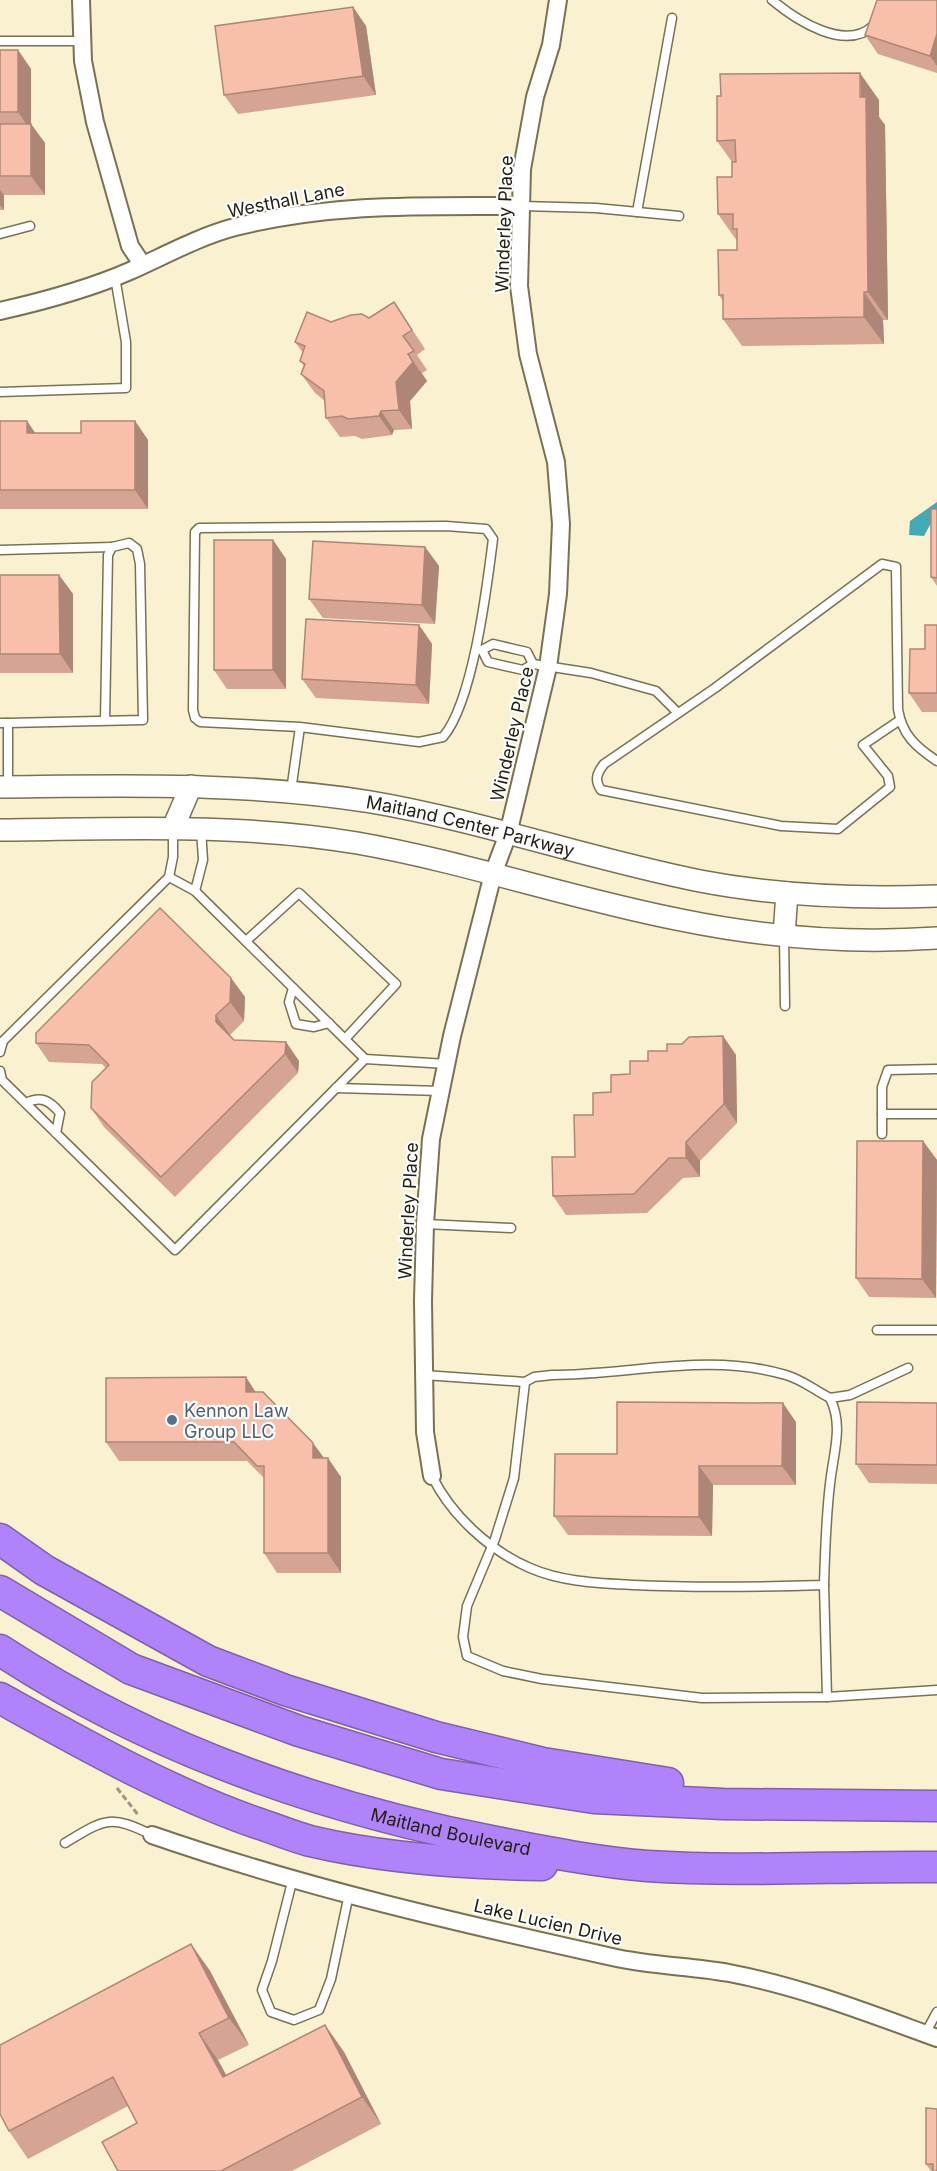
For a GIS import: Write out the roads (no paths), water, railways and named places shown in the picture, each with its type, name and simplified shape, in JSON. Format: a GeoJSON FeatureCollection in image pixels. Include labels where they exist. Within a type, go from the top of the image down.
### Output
{"type":"FeatureCollection","features":[{"type":"Feature","properties":{"kind":"highway"},"geometry":{"type":"LineString","coordinates":[[0,1539],[44,1570],[208,1661],[353,1713],[532,1761],[628,1779],[877,1806]]}},
{"type":"Feature","properties":{"kind":"highway"},"geometry":{"type":"LineString","coordinates":[[0,1591],[131,1670],[299,1731],[441,1774],[594,1798],[723,1804],[937,1806]]}},
{"type":"Feature","properties":{"kind":"highway","name":"Maitland Boulevard"},"geometry":{"type":"LineString","coordinates":[[2,1651],[104,1713],[216,1763],[339,1806],[500,1843],[644,1865],[699,1869],[937,1867]]}},
{"type":"Feature","properties":{"kind":"highway"},"geometry":{"type":"LineString","coordinates":[[0,1698],[102,1755],[198,1802],[309,1841],[391,1855],[480,1864],[644,1865]]}},
{"type":"Feature","properties":{"kind":"street"},"geometry":{"type":"LineString","coordinates":[[81,0],[83,61],[95,122],[130,246],[142,264]]}},
{"type":"Feature","properties":{"kind":"street","name":"Winderley Place"},"geometry":{"type":"LineString","coordinates":[[432,1476],[425,1432],[424,1375],[425,1224],[431,1139],[493,874],[508,834],[541,666],[558,594],[561,524],[556,462],[528,354],[519,286],[522,169],[533,107],[551,45],[558,0]]}},
{"type":"Feature","properties":{"kind":"street","name":"Westhall Lane"},"geometry":{"type":"LineString","coordinates":[[0,311],[61,296],[233,228],[314,212],[357,207],[520,206]]}},
{"type":"Feature","properties":{"kind":"street"},"geometry":{"type":"LineString","coordinates":[[173,828],[191,786]]}},
{"type":"Feature","properties":{"kind":"street"},"geometry":{"type":"LineString","coordinates":[[191,786],[201,828]]}},
{"type":"Feature","properties":{"kind":"street","name":"Maitland Center Parkway"},"geometry":{"type":"LineString","coordinates":[[4,787],[191,786],[291,791],[404,808],[691,879],[787,893],[859,897],[937,896]]}},
{"type":"Feature","properties":{"kind":"street"},"geometry":{"type":"LineString","coordinates":[[0,830],[201,828],[322,837],[400,852],[679,920],[784,935],[860,940],[937,938]]}},
{"type":"Feature","properties":{"kind":"street"},"geometry":{"type":"LineString","coordinates":[[784,935],[787,893]]}},
{"type":"Feature","properties":{"kind":"street","name":"Lake Lucien Drive"},"geometry":{"type":"LineString","coordinates":[[152,1835],[349,1894],[616,1958],[728,1972],[803,1989],[931,2036]]}},
{"type":"Feature","properties":{"kind":"lane"},"geometry":{"type":"LineString","coordinates":[[772,0],[784,10],[838,37],[858,36],[872,28],[875,20]]}},
{"type":"Feature","properties":{"kind":"lane"},"geometry":{"type":"LineString","coordinates":[[637,212],[672,18]]}},
{"type":"Feature","properties":{"kind":"lane"},"geometry":{"type":"LineString","coordinates":[[0,41],[82,41]]}},
{"type":"Feature","properties":{"kind":"lane"},"geometry":{"type":"LineString","coordinates":[[520,206],[596,208],[679,216]]}},
{"type":"Feature","properties":{"kind":"lane"},"geometry":{"type":"LineString","coordinates":[[0,234],[30,226]]}},
{"type":"Feature","properties":{"kind":"lane"},"geometry":{"type":"LineString","coordinates":[[0,392],[126,388],[126,342],[115,276]]}},
{"type":"Feature","properties":{"kind":"lane"},"geometry":{"type":"LineString","coordinates":[[446,526],[486,529],[493,539],[478,649],[459,708],[443,737],[419,742],[300,727],[200,722],[195,718],[194,538],[199,528],[446,526]]}},
{"type":"Feature","properties":{"kind":"lane"},"geometry":{"type":"LineString","coordinates":[[0,550],[112,547],[124,542],[134,545],[140,564],[143,720],[4,723],[4,787]]}},
{"type":"Feature","properties":{"kind":"lane"},"geometry":{"type":"LineString","coordinates":[[105,721],[107,568],[112,547]]}},
{"type":"Feature","properties":{"kind":"lane"},"geometry":{"type":"LineString","coordinates":[[900,720],[863,745],[888,776],[890,787],[838,829],[781,826],[601,790],[596,784],[597,774],[604,764],[678,713],[882,564],[896,567],[900,720],[912,743],[937,761]]}},
{"type":"Feature","properties":{"kind":"lane"},"geometry":{"type":"LineString","coordinates":[[478,649],[493,644],[527,652],[541,666]]}},
{"type":"Feature","properties":{"kind":"lane"},"geometry":{"type":"LineString","coordinates":[[478,649],[488,662],[523,670],[541,666],[591,673],[656,691],[678,713]]}},
{"type":"Feature","properties":{"kind":"lane"},"geometry":{"type":"LineString","coordinates":[[291,791],[300,727]]}},
{"type":"Feature","properties":{"kind":"lane"},"geometry":{"type":"LineString","coordinates":[[0,1052],[3,1041],[169,877],[173,857],[173,828]]}},
{"type":"Feature","properties":{"kind":"lane"},"geometry":{"type":"LineString","coordinates":[[195,891],[202,860],[201,828]]}},
{"type":"Feature","properties":{"kind":"lane"},"geometry":{"type":"LineString","coordinates":[[169,877],[195,891],[365,1059],[447,1064]]}},
{"type":"Feature","properties":{"kind":"lane"},"geometry":{"type":"LineString","coordinates":[[246,941],[299,893],[396,984],[345,1039]]}},
{"type":"Feature","properties":{"kind":"lane"},"geometry":{"type":"LineString","coordinates":[[784,935],[785,1006]]}},
{"type":"Feature","properties":{"kind":"lane"},"geometry":{"type":"LineString","coordinates":[[294,988],[289,1002],[296,1024],[314,1027],[329,1023]]}},
{"type":"Feature","properties":{"kind":"lane"},"geometry":{"type":"LineString","coordinates":[[0,1071],[2,1080],[175,1250],[365,1059]]}},
{"type":"Feature","properties":{"kind":"lane"},"geometry":{"type":"LineString","coordinates":[[882,1134],[882,1087],[888,1070],[937,1069]]}},
{"type":"Feature","properties":{"kind":"lane"},"geometry":{"type":"LineString","coordinates":[[336,1088],[441,1091]]}},
{"type":"Feature","properties":{"kind":"lane"},"geometry":{"type":"LineString","coordinates":[[26,1103],[35,1099],[50,1101],[60,1113],[56,1133]]}},
{"type":"Feature","properties":{"kind":"lane"},"geometry":{"type":"LineString","coordinates":[[882,1114],[937,1114]]}},
{"type":"Feature","properties":{"kind":"lane"},"geometry":{"type":"LineString","coordinates":[[425,1224],[511,1228]]}},
{"type":"Feature","properties":{"kind":"lane"},"geometry":{"type":"LineString","coordinates":[[877,1330],[937,1330]]}},
{"type":"Feature","properties":{"kind":"lane"},"geometry":{"type":"LineString","coordinates":[[424,1375],[525,1382],[534,1377],[552,1375],[661,1365],[715,1364],[742,1366],[785,1375],[810,1384],[830,1398],[837,1418],[837,1437],[830,1481],[824,1585],[827,1697]]}},
{"type":"Feature","properties":{"kind":"lane"},"geometry":{"type":"LineString","coordinates":[[830,1398],[850,1395],[908,1368]]}},
{"type":"Feature","properties":{"kind":"lane"},"geometry":{"type":"LineString","coordinates":[[525,1382],[514,1478],[491,1546],[467,1606],[463,1637],[467,1656],[503,1671],[578,1684],[702,1698],[827,1697],[937,1690]]}},
{"type":"Feature","properties":{"kind":"lane"},"geometry":{"type":"LineString","coordinates":[[432,1476],[441,1496],[491,1546],[530,1568],[570,1581],[674,1587],[824,1585]]}},
{"type":"Feature","properties":{"kind":"lane"},"geometry":{"type":"LineString","coordinates":[[65,1843],[92,1827],[116,1820],[152,1835]]}},
{"type":"Feature","properties":{"kind":"lane"},"geometry":{"type":"LineString","coordinates":[[292,1878],[272,1961],[262,1990],[271,2012],[294,2020],[319,2010],[331,1979],[349,1894]]}},
{"type":"Feature","properties":{"kind":"lane"},"geometry":{"type":"LineString","coordinates":[[931,2036],[937,2012]]}},
{"type":"Feature","properties":{"kind":"water"},"geometry":{"type":"Polygon","coordinates":[[[937,502],[937,512],[924,536],[909,535],[910,521],[937,502]]]}},
{"type":"Feature","properties":{"kind":"place","name":"Kennon Law Group LLC"},"geometry":{"type":"Point","coordinates":[172,1420]}}]}
